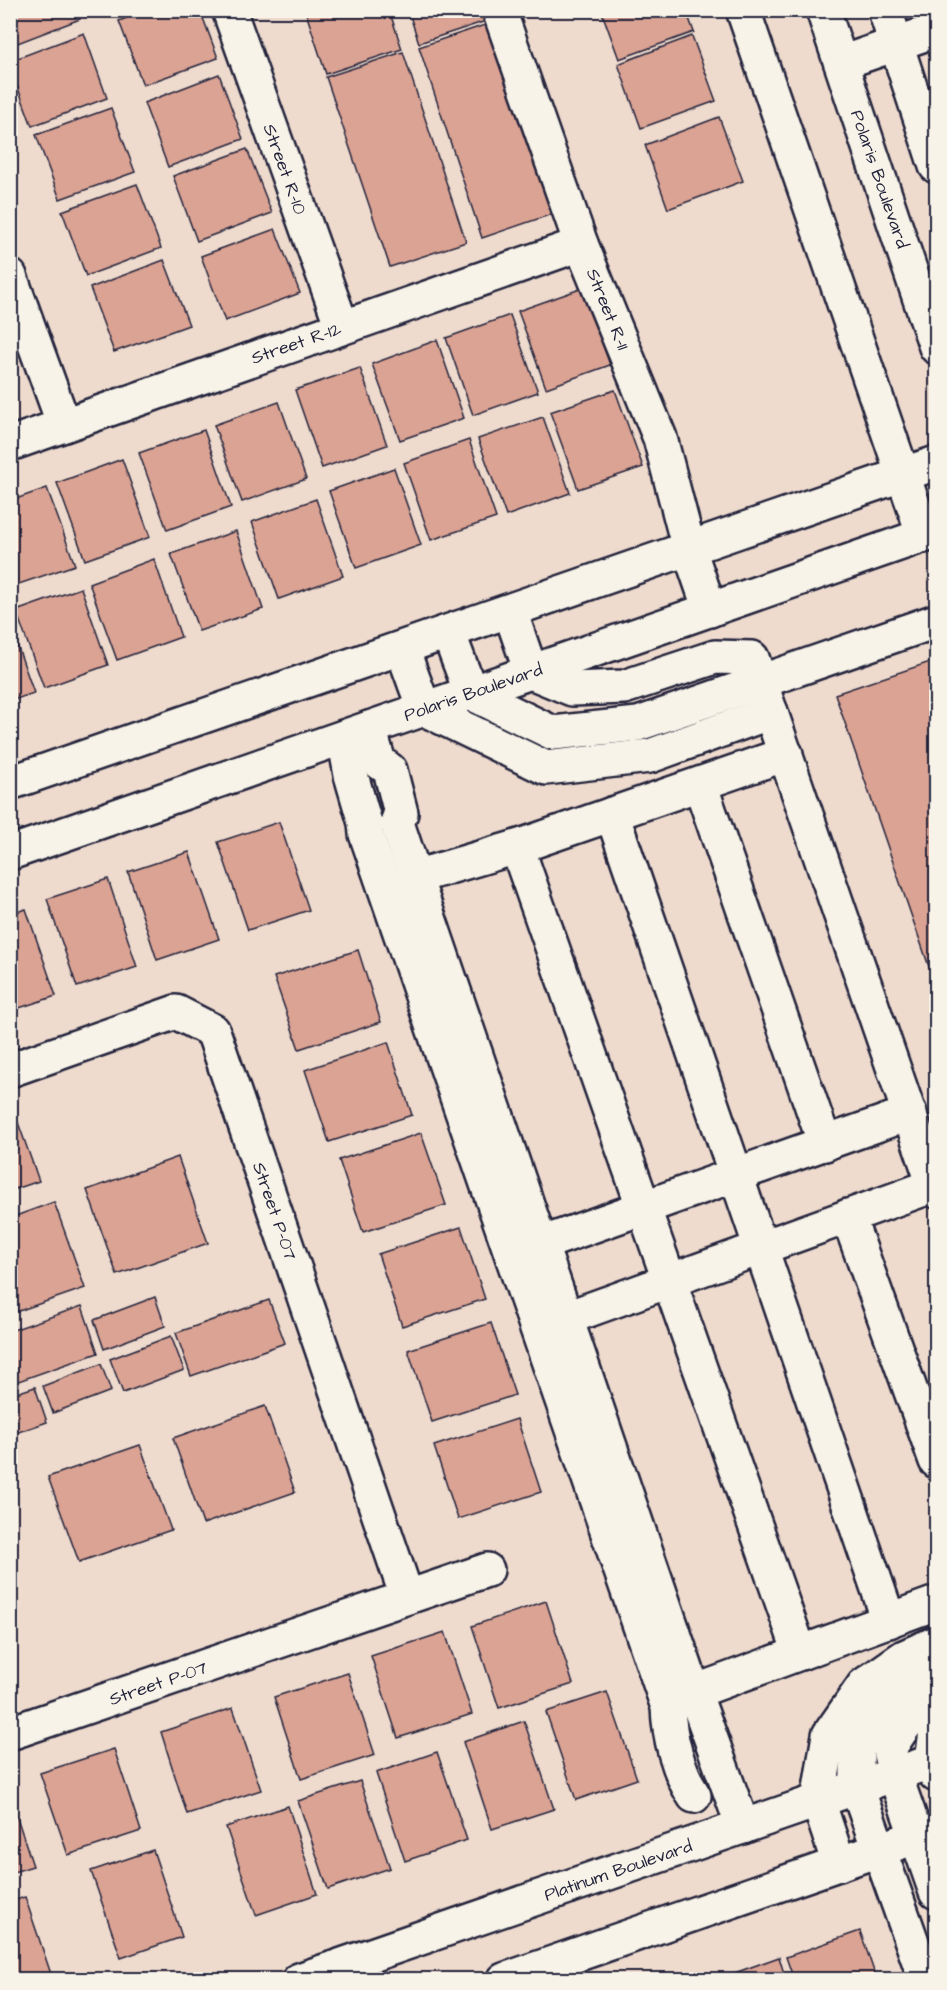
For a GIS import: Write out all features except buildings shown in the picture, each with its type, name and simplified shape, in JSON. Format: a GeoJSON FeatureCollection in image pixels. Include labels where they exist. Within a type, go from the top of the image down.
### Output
{"type":"FeatureCollection","features":[{"type":"Feature","properties":{"kind":"street","name":"Street R-10"},"geometry":{"type":"LineString","coordinates":[[229,10],[342,327]]}},
{"type":"Feature","properties":{"kind":"street","name":"Street R-11"},"geometry":{"type":"LineString","coordinates":[[499,10],[582,244],[660,438],[689,549],[711,610]]}},
{"type":"Feature","properties":{"kind":"street"},"geometry":{"type":"LineString","coordinates":[[743,10],[902,475],[930,533]]}},
{"type":"Feature","properties":{"kind":"street","name":"Polaris Boulevard"},"geometry":{"type":"LineString","coordinates":[[823,10],[936,346]]}},
{"type":"Feature","properties":{"kind":"street"},"geometry":{"type":"LineString","coordinates":[[885,10],[933,146]]}},
{"type":"Feature","properties":{"kind":"street"},"geometry":{"type":"LineString","coordinates":[[840,63],[936,30]]}},
{"type":"Feature","properties":{"kind":"street","name":"Street R-12"},"geometry":{"type":"LineString","coordinates":[[10,444],[582,244]]}},
{"type":"Feature","properties":{"kind":"street"},"geometry":{"type":"LineString","coordinates":[[10,276],[64,425]]}},
{"type":"Feature","properties":{"kind":"street"},"geometry":{"type":"LineString","coordinates":[[10,783],[936,463]]}},
{"type":"Feature","properties":{"kind":"street","name":"Polaris Boulevard"},"geometry":{"type":"LineString","coordinates":[[10,853],[361,748],[424,709],[930,533]]}},
{"type":"Feature","properties":{"kind":"street"},"geometry":{"type":"LineString","coordinates":[[510,610],[531,672],[572,689],[624,687],[715,657],[752,658],[936,1188],[848,1216],[553,1322]]}},
{"type":"Feature","properties":{"kind":"street"},"geometry":{"type":"LineString","coordinates":[[402,648],[424,709],[546,768],[650,756],[765,697],[936,621]]}},
{"type":"Feature","properties":{"kind":"street"},"geometry":{"type":"LineString","coordinates":[[448,632],[471,693],[553,733],[638,724],[765,697]]}},
{"type":"Feature","properties":{"kind":"street"},"geometry":{"type":"LineString","coordinates":[[361,748],[390,770],[402,813],[383,828],[358,826],[344,776],[361,748]]}},
{"type":"Feature","properties":{"kind":"street"},"geometry":{"type":"LineString","coordinates":[[415,877],[517,847],[786,754]]}},
{"type":"Feature","properties":{"kind":"street"},"geometry":{"type":"LineString","coordinates":[[700,784],[825,1144]]}},
{"type":"Feature","properties":{"kind":"street"},"geometry":{"type":"LineString","coordinates":[[612,814],[889,1621]]}},
{"type":"Feature","properties":{"kind":"street"},"geometry":{"type":"LineString","coordinates":[[383,828],[415,877],[527,1248]]}},
{"type":"Feature","properties":{"kind":"street"},"geometry":{"type":"LineString","coordinates":[[383,828],[681,1700],[700,1725]]}},
{"type":"Feature","properties":{"kind":"street"},"geometry":{"type":"LineString","coordinates":[[517,847],[800,1653]]}},
{"type":"Feature","properties":{"kind":"street","name":"Street P-07"},"geometry":{"type":"LineString","coordinates":[[10,1070],[176,1012],[213,1030],[407,1597]]}},
{"type":"Feature","properties":{"kind":"street"},"geometry":{"type":"LineString","coordinates":[[527,1248],[910,1113]]}},
{"type":"Feature","properties":{"kind":"street"},"geometry":{"type":"LineString","coordinates":[[848,1216],[936,1461]]}},
{"type":"Feature","properties":{"kind":"street"},"geometry":{"type":"LineString","coordinates":[[553,1322],[700,1725],[728,1786],[742,1827]]}},
{"type":"Feature","properties":{"kind":"street","name":"Street P-07"},"geometry":{"type":"LineString","coordinates":[[10,1733],[487,1570]]}},
{"type":"Feature","properties":{"kind":"street"},"geometry":{"type":"LineString","coordinates":[[708,1839],[694,1796],[681,1788],[663,1731],[681,1700],[936,1603]]}},
{"type":"Feature","properties":{"kind":"street"},"geometry":{"type":"LineString","coordinates":[[839,1864],[818,1801],[829,1735],[864,1685],[904,1657],[936,1643]]}},
{"type":"Feature","properties":{"kind":"street"},"geometry":{"type":"LineString","coordinates":[[929,1980],[921,1967],[857,1788],[857,1745],[881,1710],[913,1680],[936,1671]]}},
{"type":"Feature","properties":{"kind":"street"},"geometry":{"type":"LineString","coordinates":[[936,1699],[926,1703],[903,1727],[889,1749],[895,1775],[927,1834],[936,1892]]}},
{"type":"Feature","properties":{"kind":"street","name":"Platinum Boulevard"},"geometry":{"type":"LineString","coordinates":[[299,1980],[895,1775],[935,1757]]}},
{"type":"Feature","properties":{"kind":"street"},"geometry":{"type":"LineString","coordinates":[[504,1980],[927,1834]]}}]}
